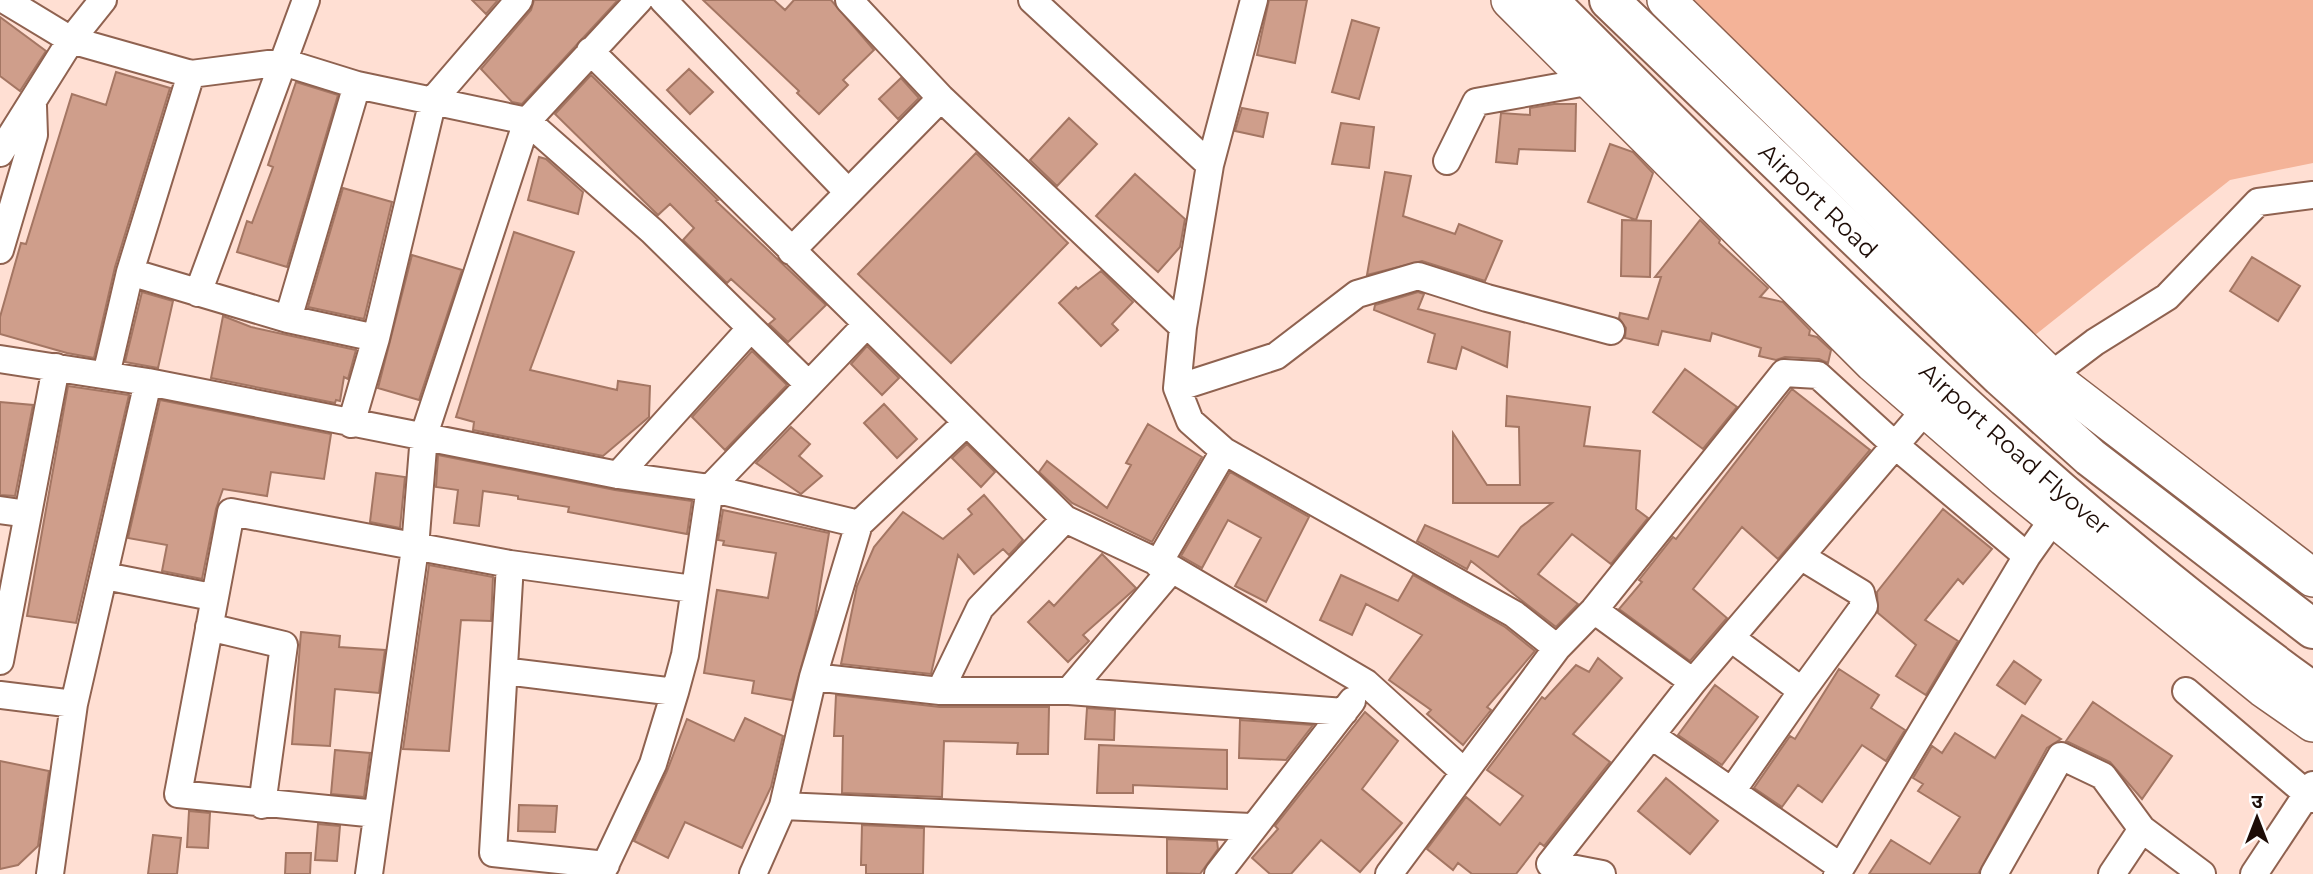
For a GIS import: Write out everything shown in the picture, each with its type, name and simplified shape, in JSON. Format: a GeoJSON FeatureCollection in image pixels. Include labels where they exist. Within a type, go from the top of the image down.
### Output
{"type":"FeatureCollection","features":[{"type":"Feature","properties":{"kind":"main road","name":"Airport Road Flyover"},"geometry":{"type":"LineString","coordinates":[[1548,0],[1724,194],[1940,386],[2057,505],[2198,605],[2313,692]]}},
{"type":"Feature","properties":{"kind":"main road","name":"Airport Road"},"geometry":{"type":"LineString","coordinates":[[1609,0],[2039,389]]}},
{"type":"Feature","properties":{"kind":"main road","name":"Airport Road Flyover"},"geometry":{"type":"LineString","coordinates":[[2039,389],[2090,457],[2313,629]]}},
{"type":"Feature","properties":{"kind":"street"},"geometry":{"type":"LineString","coordinates":[[5,0],[71,40],[191,74],[283,62],[358,85],[527,121],[652,231],[808,384]]}},
{"type":"Feature","properties":{"kind":"street"},"geometry":{"type":"LineString","coordinates":[[0,153],[33,106],[71,40],[103,0]]}},
{"type":"Feature","properties":{"kind":"street"},"geometry":{"type":"LineString","coordinates":[[198,293],[306,0]]}},
{"type":"Feature","properties":{"kind":"street"},"geometry":{"type":"LineString","coordinates":[[351,424],[376,338],[433,100],[519,0]]}},
{"type":"Feature","properties":{"kind":"street"},"geometry":{"type":"LineString","coordinates":[[369,874],[415,548],[424,435],[527,121],[639,0]]}},
{"type":"Feature","properties":{"kind":"street"},"geometry":{"type":"LineString","coordinates":[[663,0],[848,192]]}},
{"type":"Feature","properties":{"kind":"street"},"geometry":{"type":"LineString","coordinates":[[849,0],[941,98],[1183,327]]}},
{"type":"Feature","properties":{"kind":"street"},"geometry":{"type":"LineString","coordinates":[[1032,0],[1210,164]]}},
{"type":"Feature","properties":{"kind":"street"},"geometry":{"type":"LineString","coordinates":[[1254,0],[1210,164],[1183,327],[1177,388],[1190,421],[1224,451],[1514,614],[1557,648]]}},
{"type":"Feature","properties":{"kind":"street"},"geometry":{"type":"LineString","coordinates":[[1510,0],[1592,81],[1724,194],[1873,363],[1926,409],[2057,505],[2263,688],[2313,723]]}},
{"type":"Feature","properties":{"kind":"street"},"geometry":{"type":"LineString","coordinates":[[1666,0],[2039,389],[2313,578]]}},
{"type":"Feature","properties":{"kind":"street"},"geometry":{"type":"LineString","coordinates":[[590,51],[1065,519],[1165,566],[1366,683],[1463,771]]}},
{"type":"Feature","properties":{"kind":"street"},"geometry":{"type":"LineString","coordinates":[[106,375],[130,272],[191,74]]}},
{"type":"Feature","properties":{"kind":"street"},"geometry":{"type":"LineString","coordinates":[[1447,162],[1476,102],[1592,81]]}},
{"type":"Feature","properties":{"kind":"street"},"geometry":{"type":"LineString","coordinates":[[288,319],[358,85]]}},
{"type":"Feature","properties":{"kind":"street"},"geometry":{"type":"LineString","coordinates":[[791,251],[941,98]]}},
{"type":"Feature","properties":{"kind":"street"},"geometry":{"type":"LineString","coordinates":[[0,250],[34,135],[33,106]]}},
{"type":"Feature","properties":{"kind":"street"},"geometry":{"type":"LineString","coordinates":[[2039,389],[2095,342],[2167,297],[2258,202],[2313,195]]}},
{"type":"Feature","properties":{"kind":"street"},"geometry":{"type":"LineString","coordinates":[[130,272],[288,319],[376,338]]}},
{"type":"Feature","properties":{"kind":"street"},"geometry":{"type":"LineString","coordinates":[[1177,388],[1276,356],[1357,294],[1418,276],[1440,280],[1487,298],[1611,331]]}},
{"type":"Feature","properties":{"kind":"street"},"geometry":{"type":"LineString","coordinates":[[510,564],[493,853],[604,869],[653,764],[676,692],[685,655],[710,488],[867,324]]}},
{"type":"Feature","properties":{"kind":"street"},"geometry":{"type":"LineString","coordinates":[[618,475],[750,329]]}},
{"type":"Feature","properties":{"kind":"street"},"geometry":{"type":"LineString","coordinates":[[0,359],[148,382],[618,475],[710,488],[859,524]]}},
{"type":"Feature","properties":{"kind":"street"},"geometry":{"type":"LineString","coordinates":[[0,661],[6,594],[28,514],[57,367]]}},
{"type":"Feature","properties":{"kind":"street"},"geometry":{"type":"LineString","coordinates":[[1390,874],[1463,771],[1557,648],[1594,610],[1784,373],[1818,375],[1896,446],[2027,556]]}},
{"type":"Feature","properties":{"kind":"street"},"geometry":{"type":"LineString","coordinates":[[50,874],[74,704],[148,382]]}},
{"type":"Feature","properties":{"kind":"street"},"geometry":{"type":"LineString","coordinates":[[1602,874],[1550,864],[1693,682],[1926,409]]}},
{"type":"Feature","properties":{"kind":"street"},"geometry":{"type":"LineString","coordinates":[[754,874],[783,806],[813,677],[859,524],[966,423]]}},
{"type":"Feature","properties":{"kind":"street"},"geometry":{"type":"LineString","coordinates":[[1069,691],[1165,566],[1224,451]]}},
{"type":"Feature","properties":{"kind":"street"},"geometry":{"type":"LineString","coordinates":[[1652,736],[1839,870],[2057,505]]}},
{"type":"Feature","properties":{"kind":"street"},"geometry":{"type":"LineString","coordinates":[[0,510],[28,514]]}},
{"type":"Feature","properties":{"kind":"street"},"geometry":{"type":"LineString","coordinates":[[377,814],[178,794],[209,627],[212,597],[231,512],[510,564],[693,589]]}},
{"type":"Feature","properties":{"kind":"street"},"geometry":{"type":"LineString","coordinates":[[940,691],[980,608],[1065,519]]}},
{"type":"Feature","properties":{"kind":"street"},"geometry":{"type":"LineString","coordinates":[[1732,791],[1864,606],[1861,593],[1802,557]]}},
{"type":"Feature","properties":{"kind":"street"},"geometry":{"type":"LineString","coordinates":[[105,576],[212,597]]}},
{"type":"Feature","properties":{"kind":"street"},"geometry":{"type":"LineString","coordinates":[[1594,610],[1693,682]]}},
{"type":"Feature","properties":{"kind":"street"},"geometry":{"type":"LineString","coordinates":[[209,627],[284,645],[262,804]]}},
{"type":"Feature","properties":{"kind":"street"},"geometry":{"type":"LineString","coordinates":[[1731,638],[1802,691]]}},
{"type":"Feature","properties":{"kind":"street"},"geometry":{"type":"LineString","coordinates":[[504,671],[676,692]]}},
{"type":"Feature","properties":{"kind":"street"},"geometry":{"type":"LineString","coordinates":[[813,677],[940,691],[1069,691],[1344,712]]}},
{"type":"Feature","properties":{"kind":"street"},"geometry":{"type":"LineString","coordinates":[[1218,874],[1251,827],[1366,683]]}},
{"type":"Feature","properties":{"kind":"street"},"geometry":{"type":"LineString","coordinates":[[2186,691],[2311,793],[2254,874]]}},
{"type":"Feature","properties":{"kind":"street"},"geometry":{"type":"LineString","coordinates":[[0,695],[74,704]]}},
{"type":"Feature","properties":{"kind":"street"},"geometry":{"type":"LineString","coordinates":[[1994,874],[2061,756],[2102,776],[2142,829],[2202,874]]}},
{"type":"Feature","properties":{"kind":"street"},"geometry":{"type":"LineString","coordinates":[[783,806],[1251,827]]}},
{"type":"Feature","properties":{"kind":"street"},"geometry":{"type":"LineString","coordinates":[[2112,874],[2142,829]]}},
{"type":"Feature","properties":{"kind":"shaded area"},"geometry":{"type":"Polygon","coordinates":[[[1679,0],[2313,0],[2313,163],[2230,180],[2020,347],[1679,0]]]}},
{"type":"Feature","properties":{"kind":"building"},"geometry":{"type":"Polygon","coordinates":[[[472,0],[498,0],[486,14],[472,0]]]}},
{"type":"Feature","properties":{"kind":"building"},"geometry":{"type":"Polygon","coordinates":[[[534,0],[618,0],[522,104],[512,102],[481,69],[531,10],[534,0]]]}},
{"type":"Feature","properties":{"kind":"building"},"geometry":{"type":"Polygon","coordinates":[[[703,0],[774,0],[785,10],[794,0],[831,0],[874,50],[843,80],[848,85],[819,114],[797,93],[799,91],[703,0]]]}},
{"type":"Feature","properties":{"kind":"building"},"geometry":{"type":"Polygon","coordinates":[[[1269,0],[1307,0],[1295,63],[1257,55],[1269,0]]]}},
{"type":"Feature","properties":{"kind":"building"},"geometry":{"type":"Polygon","coordinates":[[[0,17],[46,51],[20,91],[0,76],[0,17]]]}},
{"type":"Feature","properties":{"kind":"building"},"geometry":{"type":"Polygon","coordinates":[[[1352,20],[1379,28],[1359,99],[1332,92],[1352,20]]]}},
{"type":"Feature","properties":{"kind":"building"},"geometry":{"type":"Polygon","coordinates":[[[689,69],[713,92],[690,114],[667,90],[689,69]]]}},
{"type":"Feature","properties":{"kind":"building"},"geometry":{"type":"Polygon","coordinates":[[[116,72],[170,88],[115,267],[94,358],[0,334],[0,317],[21,243],[26,244],[72,94],[106,105],[116,72]]]}},
{"type":"Feature","properties":{"kind":"building"},"geometry":{"type":"Polygon","coordinates":[[[591,75],[718,200],[716,201],[826,305],[788,342],[769,324],[775,319],[731,279],[727,283],[683,240],[694,228],[670,204],[658,215],[555,114],[591,75]]]}},
{"type":"Feature","properties":{"kind":"building"},"geometry":{"type":"Polygon","coordinates":[[[901,78],[919,98],[898,119],[879,99],[901,78]]]}},
{"type":"Feature","properties":{"kind":"building"},"geometry":{"type":"Polygon","coordinates":[[[296,82],[338,95],[287,267],[237,252],[247,221],[252,223],[273,167],[268,165],[296,82]]]}},
{"type":"Feature","properties":{"kind":"building"},"geometry":{"type":"Polygon","coordinates":[[[1576,104],[1575,151],[1519,149],[1517,164],[1496,162],[1501,113],[1530,115],[1530,108],[1576,104]]]}},
{"type":"Feature","properties":{"kind":"building"},"geometry":{"type":"Polygon","coordinates":[[[1242,108],[1268,113],[1263,137],[1235,131],[1242,108]]]}},
{"type":"Feature","properties":{"kind":"building"},"geometry":{"type":"Polygon","coordinates":[[[1069,118],[1097,144],[1057,186],[1030,160],[1069,118]]]}},
{"type":"Feature","properties":{"kind":"building"},"geometry":{"type":"Polygon","coordinates":[[[1341,123],[1374,127],[1369,168],[1332,164],[1341,123]]]}},
{"type":"Feature","properties":{"kind":"building"},"geometry":{"type":"Polygon","coordinates":[[[1610,144],[1633,152],[1653,173],[1636,220],[1588,202],[1610,144]]]}},
{"type":"Feature","properties":{"kind":"building"},"geometry":{"type":"Polygon","coordinates":[[[976,153],[1068,243],[951,363],[858,274],[976,153]]]}},
{"type":"Feature","properties":{"kind":"building"},"geometry":{"type":"Polygon","coordinates":[[[539,157],[546,159],[583,192],[578,214],[528,200],[539,157]]]}},
{"type":"Feature","properties":{"kind":"building"},"geometry":{"type":"Polygon","coordinates":[[[1385,172],[1411,176],[1403,216],[1455,234],[1459,224],[1502,241],[1485,281],[1422,261],[1367,275],[1385,172]]]}},
{"type":"Feature","properties":{"kind":"building"},"geometry":{"type":"Polygon","coordinates":[[[1135,174],[1185,219],[1180,247],[1158,272],[1096,216],[1135,174]]]}},
{"type":"Feature","properties":{"kind":"building"},"geometry":{"type":"Polygon","coordinates":[[[343,188],[392,202],[364,319],[308,307],[343,188]]]}},
{"type":"Feature","properties":{"kind":"building"},"geometry":{"type":"Polygon","coordinates":[[[1622,220],[1651,221],[1650,277],[1621,276],[1622,220]]]}},
{"type":"Feature","properties":{"kind":"building"},"geometry":{"type":"Polygon","coordinates":[[[1700,220],[1720,240],[1719,243],[1768,288],[1760,297],[1783,302],[1810,330],[1809,335],[1817,337],[1831,350],[1828,363],[1819,359],[1785,357],[1776,360],[1759,356],[1761,348],[1712,333],[1710,341],[1662,331],[1658,345],[1625,338],[1626,328],[1619,318],[1620,313],[1648,319],[1661,277],[1655,277],[1700,220]]]}},
{"type":"Feature","properties":{"kind":"building"},"geometry":{"type":"Polygon","coordinates":[[[514,232],[574,252],[530,370],[617,390],[618,381],[650,386],[649,417],[603,456],[473,430],[474,422],[456,417],[514,232]]]}},
{"type":"Feature","properties":{"kind":"building"},"geometry":{"type":"Polygon","coordinates":[[[412,255],[462,270],[419,400],[378,388],[412,255]]]}},
{"type":"Feature","properties":{"kind":"building"},"geometry":{"type":"Polygon","coordinates":[[[2252,257],[2300,286],[2278,321],[2230,291],[2252,257]]]}},
{"type":"Feature","properties":{"kind":"building"},"geometry":{"type":"Polygon","coordinates":[[[1101,271],[1133,302],[1112,324],[1118,330],[1101,346],[1059,303],[1076,287],[1078,289],[1101,271]]]}},
{"type":"Feature","properties":{"kind":"building"},"geometry":{"type":"Polygon","coordinates":[[[142,292],[173,301],[158,368],[125,362],[142,292]]]}},
{"type":"Feature","properties":{"kind":"building"},"geometry":{"type":"Polygon","coordinates":[[[1418,292],[1424,294],[1418,309],[1510,332],[1507,367],[1462,347],[1456,369],[1428,362],[1435,334],[1374,310],[1375,305],[1418,292]]]}},
{"type":"Feature","properties":{"kind":"building"},"geometry":{"type":"Polygon","coordinates":[[[223,316],[251,327],[356,350],[348,379],[344,377],[340,401],[336,400],[335,403],[211,378],[223,316]]]}},
{"type":"Feature","properties":{"kind":"building"},"geometry":{"type":"Polygon","coordinates":[[[867,346],[899,378],[882,395],[851,364],[867,346]]]}},
{"type":"Feature","properties":{"kind":"building"},"geometry":{"type":"Polygon","coordinates":[[[752,351],[787,385],[725,450],[692,417],[752,351]]]}},
{"type":"Feature","properties":{"kind":"building"},"geometry":{"type":"Polygon","coordinates":[[[1685,369],[1737,407],[1703,449],[1653,412],[1685,369]]]}},
{"type":"Feature","properties":{"kind":"building"},"geometry":{"type":"Polygon","coordinates":[[[68,386],[129,395],[76,623],[27,616],[68,386]]]}},
{"type":"Feature","properties":{"kind":"building"},"geometry":{"type":"Polygon","coordinates":[[[1792,389],[1870,450],[1778,559],[1742,527],[1693,589],[1727,618],[1690,661],[1619,609],[1642,582],[1639,580],[1673,537],[1676,539],[1792,389]]]}},
{"type":"Feature","properties":{"kind":"building"},"geometry":{"type":"Polygon","coordinates":[[[1507,396],[1590,407],[1584,446],[1640,451],[1636,509],[1648,518],[1611,564],[1572,534],[1538,574],[1578,604],[1556,627],[1471,561],[1467,569],[1417,541],[1425,525],[1498,557],[1521,527],[1552,503],[1453,503],[1453,433],[1487,485],[1520,485],[1519,427],[1506,426],[1507,396]]]}},
{"type":"Feature","properties":{"kind":"building"},"geometry":{"type":"Polygon","coordinates":[[[160,400],[331,434],[324,479],[271,472],[267,496],[223,489],[216,509],[202,579],[162,571],[167,545],[128,538],[160,400]]]}},
{"type":"Feature","properties":{"kind":"building"},"geometry":{"type":"Polygon","coordinates":[[[0,402],[33,405],[15,496],[0,495],[0,402]]]}},
{"type":"Feature","properties":{"kind":"building"},"geometry":{"type":"Polygon","coordinates":[[[884,404],[917,439],[897,458],[864,423],[884,404]]]}},
{"type":"Feature","properties":{"kind":"building"},"geometry":{"type":"Polygon","coordinates":[[[1148,424],[1202,457],[1152,542],[1072,503],[1039,472],[1047,461],[1107,508],[1131,465],[1126,463],[1148,424]]]}},
{"type":"Feature","properties":{"kind":"building"},"geometry":{"type":"Polygon","coordinates":[[[791,427],[810,444],[799,456],[822,476],[801,494],[756,463],[791,427]]]}},
{"type":"Feature","properties":{"kind":"building"},"geometry":{"type":"Polygon","coordinates":[[[967,444],[995,472],[981,487],[952,458],[967,444]]]}},
{"type":"Feature","properties":{"kind":"building"},"geometry":{"type":"Polygon","coordinates":[[[438,455],[615,490],[692,501],[687,534],[568,512],[569,507],[483,491],[479,526],[454,523],[458,490],[436,487],[438,455]]]}},
{"type":"Feature","properties":{"kind":"building"},"geometry":{"type":"Polygon","coordinates":[[[1230,472],[1309,517],[1266,602],[1235,586],[1261,538],[1228,520],[1202,568],[1181,556],[1230,472]]]}},
{"type":"Feature","properties":{"kind":"building"},"geometry":{"type":"Polygon","coordinates":[[[376,473],[405,477],[400,528],[370,522],[376,473]]]}},
{"type":"Feature","properties":{"kind":"building"},"geometry":{"type":"Polygon","coordinates":[[[984,495],[1023,540],[1009,555],[1003,549],[974,574],[958,555],[931,674],[841,664],[857,586],[874,547],[903,512],[943,539],[972,514],[968,509],[984,495]]]}},
{"type":"Feature","properties":{"kind":"building"},"geometry":{"type":"Polygon","coordinates":[[[1943,509],[1992,549],[1963,584],[1958,579],[1925,620],[1958,641],[1926,695],[1896,676],[1916,645],[1878,613],[1877,592],[1943,509]]]}},
{"type":"Feature","properties":{"kind":"building"},"geometry":{"type":"Polygon","coordinates":[[[723,510],[829,533],[815,617],[792,700],[752,693],[754,681],[704,673],[717,590],[768,598],[776,553],[723,545],[724,541],[718,540],[723,510]]]}},
{"type":"Feature","properties":{"kind":"building"},"geometry":{"type":"Polygon","coordinates":[[[1102,554],[1136,588],[1083,635],[1089,641],[1068,662],[1028,622],[1049,601],[1054,606],[1102,554]]]}},
{"type":"Feature","properties":{"kind":"building"},"geometry":{"type":"Polygon","coordinates":[[[429,565],[493,577],[491,621],[461,620],[449,751],[403,749],[429,565]]]}},
{"type":"Feature","properties":{"kind":"building"},"geometry":{"type":"Polygon","coordinates":[[[1341,575],[1398,601],[1413,575],[1505,627],[1535,651],[1487,707],[1491,710],[1463,745],[1427,714],[1431,710],[1389,680],[1422,635],[1366,604],[1352,635],[1320,620],[1341,575]]]}},
{"type":"Feature","properties":{"kind":"building"},"geometry":{"type":"Polygon","coordinates":[[[301,632],[340,636],[339,647],[385,650],[379,693],[335,689],[330,746],[292,744],[301,632]]]}},
{"type":"Feature","properties":{"kind":"building"},"geometry":{"type":"Polygon","coordinates":[[[1598,658],[1622,678],[1573,734],[1610,762],[1544,846],[1540,843],[1516,874],[1472,874],[1458,863],[1453,870],[1427,849],[1466,797],[1500,825],[1523,796],[1487,770],[1542,697],[1545,699],[1576,665],[1589,672],[1598,658]]]}},
{"type":"Feature","properties":{"kind":"building"},"geometry":{"type":"Polygon","coordinates":[[[2014,661],[2041,680],[2025,704],[1997,685],[2014,661]]]}},
{"type":"Feature","properties":{"kind":"building"},"geometry":{"type":"Polygon","coordinates":[[[1839,669],[1879,695],[1871,708],[1905,730],[1886,761],[1862,745],[1822,802],[1798,785],[1782,807],[1754,788],[1790,736],[1795,739],[1839,669]]]}},
{"type":"Feature","properties":{"kind":"building"},"geometry":{"type":"Polygon","coordinates":[[[1715,685],[1758,717],[1722,765],[1678,735],[1715,685]]]}},
{"type":"Feature","properties":{"kind":"building"},"geometry":{"type":"Polygon","coordinates":[[[836,695],[940,707],[1049,707],[1048,754],[1017,754],[1018,743],[944,741],[942,797],[842,793],[843,736],[834,736],[836,695]]]}},
{"type":"Feature","properties":{"kind":"building"},"geometry":{"type":"Polygon","coordinates":[[[2093,702],[2172,756],[2142,799],[2110,762],[2066,741],[2093,702]]]}},
{"type":"Feature","properties":{"kind":"building"},"geometry":{"type":"Polygon","coordinates":[[[1087,708],[1115,710],[1114,740],[1085,739],[1087,708]]]}},
{"type":"Feature","properties":{"kind":"building"},"geometry":{"type":"Polygon","coordinates":[[[1365,712],[1398,741],[1362,789],[1402,823],[1360,872],[1321,840],[1291,874],[1270,874],[1252,858],[1278,829],[1275,826],[1365,712]]]}},
{"type":"Feature","properties":{"kind":"building"},"geometry":{"type":"Polygon","coordinates":[[[2022,715],[2061,739],[2047,748],[1978,874],[1869,874],[1891,840],[1930,864],[1960,817],[1918,791],[1923,784],[1913,778],[1932,746],[1942,753],[1955,733],[1995,758],[2022,715]]]}},
{"type":"Feature","properties":{"kind":"building"},"geometry":{"type":"Polygon","coordinates":[[[745,718],[783,736],[771,787],[742,848],[685,822],[668,858],[634,841],[667,771],[687,719],[734,741],[745,718]]]}},
{"type":"Feature","properties":{"kind":"building"},"geometry":{"type":"Polygon","coordinates":[[[1240,720],[1313,725],[1286,760],[1239,758],[1240,720]]]}},
{"type":"Feature","properties":{"kind":"building"},"geometry":{"type":"Polygon","coordinates":[[[1099,745],[1227,750],[1227,789],[1133,785],[1133,793],[1097,793],[1099,745]]]}},
{"type":"Feature","properties":{"kind":"building"},"geometry":{"type":"Polygon","coordinates":[[[335,750],[370,753],[364,797],[331,794],[335,750]]]}},
{"type":"Feature","properties":{"kind":"building"},"geometry":{"type":"Polygon","coordinates":[[[0,761],[49,771],[38,846],[18,865],[0,869],[0,761]]]}},
{"type":"Feature","properties":{"kind":"building"},"geometry":{"type":"Polygon","coordinates":[[[1666,778],[1718,821],[1690,854],[1638,811],[1666,778]]]}},
{"type":"Feature","properties":{"kind":"building"},"geometry":{"type":"Polygon","coordinates":[[[519,805],[557,806],[555,832],[518,831],[519,805]]]}},
{"type":"Feature","properties":{"kind":"building"},"geometry":{"type":"Polygon","coordinates":[[[189,811],[210,813],[208,848],[187,847],[189,811]]]}},
{"type":"Feature","properties":{"kind":"building"},"geometry":{"type":"Polygon","coordinates":[[[318,824],[340,826],[337,861],[315,860],[318,824]]]}},
{"type":"Feature","properties":{"kind":"building"},"geometry":{"type":"Polygon","coordinates":[[[862,825],[924,828],[923,874],[866,874],[866,865],[861,865],[862,825]]]}},
{"type":"Feature","properties":{"kind":"building"},"geometry":{"type":"Polygon","coordinates":[[[153,835],[181,838],[177,874],[148,874],[153,835]]]}},
{"type":"Feature","properties":{"kind":"building"},"geometry":{"type":"Polygon","coordinates":[[[1167,839],[1217,841],[1218,849],[1200,874],[1167,873],[1167,839]]]}},
{"type":"Feature","properties":{"kind":"building"},"geometry":{"type":"Polygon","coordinates":[[[286,853],[311,853],[310,874],[285,874],[286,853]]]}}]}
